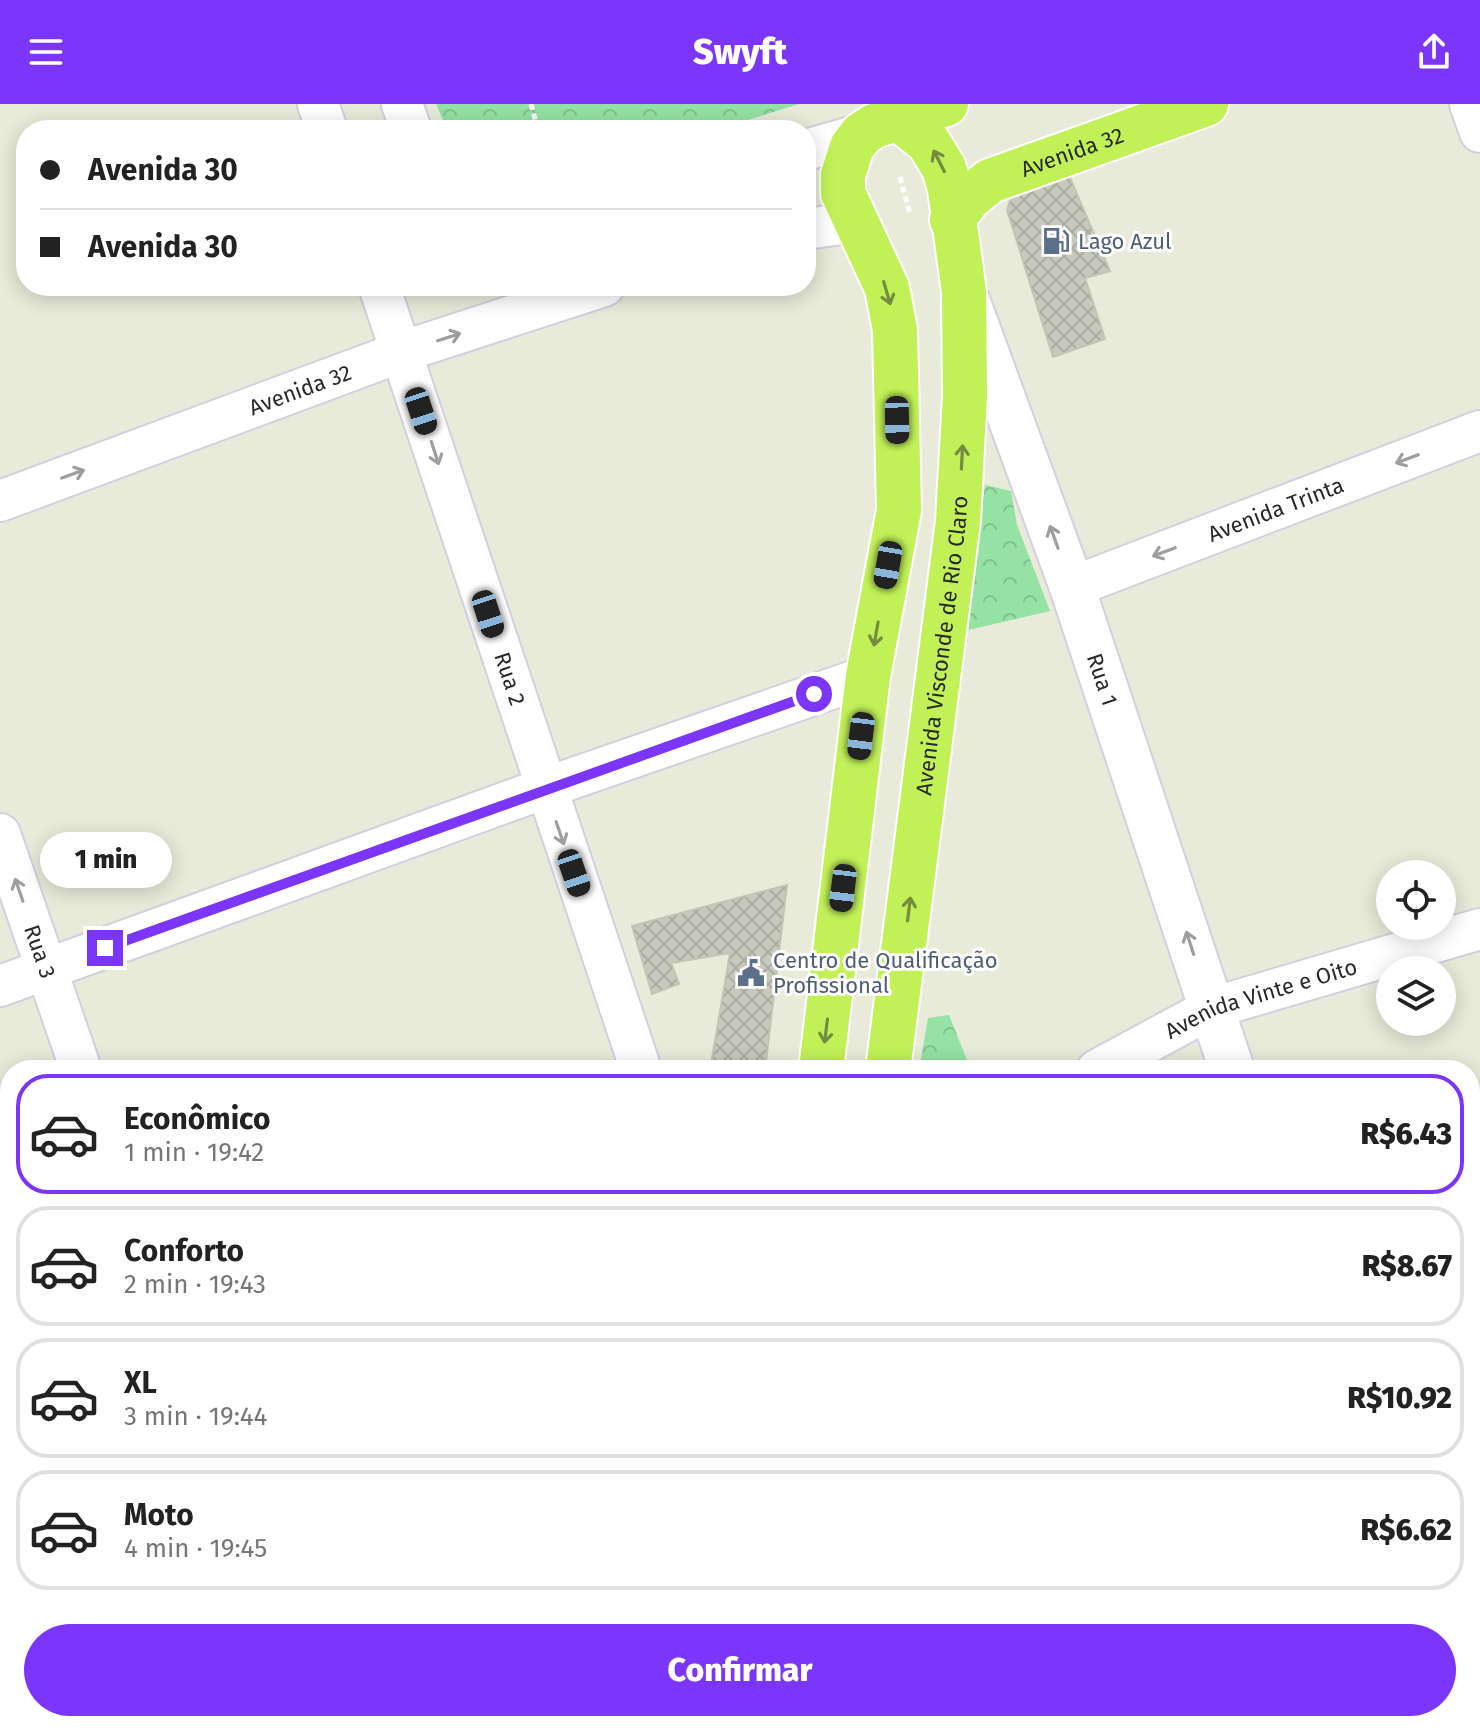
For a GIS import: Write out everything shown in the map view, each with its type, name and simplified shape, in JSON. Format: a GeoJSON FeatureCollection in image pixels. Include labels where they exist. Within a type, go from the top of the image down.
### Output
{"type":"FeatureCollection","features":[{"type":"Feature","properties":{"kind":"main road"},"geometry":{"type":"LineString","coordinates":[[822,1060],[868,676],[899,510],[895,330],[887,288],[843,193],[843,175],[852,147],[880,126],[946,104]]}},
{"type":"Feature","properties":{"kind":"main road","name":"Avenida 32"},"geometry":{"type":"LineString","coordinates":[[952,220],[969,198],[990,181],[1206,104]]}},
{"type":"Feature","properties":{"kind":"main road","name":"Avenida Visconde de Rio Claro"},"geometry":{"type":"LineString","coordinates":[[880,126],[928,142],[938,155],[950,189],[964,292],[965,395],[958,521],[889,1060]]}},
{"type":"Feature","properties":{"kind":"street"},"geometry":{"type":"LineString","coordinates":[[1470,104],[1480,132]]}},
{"type":"Feature","properties":{"kind":"street"},"geometry":{"type":"LineString","coordinates":[[816,147],[880,126]]}},
{"type":"Feature","properties":{"kind":"street"},"geometry":{"type":"LineString","coordinates":[[816,228],[856,222]]}},
{"type":"Feature","properties":{"kind":"street","name":"Rua 1"},"geometry":{"type":"LineString","coordinates":[[964,292],[1072,587],[1229,1060]]}},
{"type":"Feature","properties":{"kind":"street","name":"Rua 2"},"geometry":{"type":"LineString","coordinates":[[382,296],[638,1060]]}},
{"type":"Feature","properties":{"kind":"street","name":"Avenida 32"},"geometry":{"type":"LineString","coordinates":[[0,501],[401,352],[573,296]]}},
{"type":"Feature","properties":{"kind":"street","name":"Avenida Trinta"},"geometry":{"type":"LineString","coordinates":[[1072,587],[1480,431]]}},
{"type":"Feature","properties":{"kind":"street"},"geometry":{"type":"LineString","coordinates":[[0,986],[545,788],[868,676]]}},
{"type":"Feature","properties":{"kind":"street","name":"Rua 3"},"geometry":{"type":"LineString","coordinates":[[0,834],[78,1060]]}},
{"type":"Feature","properties":{"kind":"street","name":"Avenida Vinte e Oito"},"geometry":{"type":"LineString","coordinates":[[1116,1060],[1212,1008],[1480,929]]}},
{"type":"Feature","properties":{"kind":"green space"},"geometry":{"type":"Polygon","coordinates":[[[436,104],[799,104],[748,120],[443,120],[436,104]]]}},
{"type":"Feature","properties":{"kind":"green space"},"geometry":{"type":"Polygon","coordinates":[[[985,485],[1011,491],[1017,525],[1050,611],[968,630],[985,485]]]}},
{"type":"Feature","properties":{"kind":"green space"},"geometry":{"type":"Polygon","coordinates":[[[949,1015],[967,1060],[921,1060],[928,1018],[949,1015]]]}},
{"type":"Feature","properties":{"kind":"building","name":"Lago Azul"},"geometry":{"type":"Polygon","coordinates":[[[1067,171],[1110,271],[1085,278],[1105,339],[1053,357],[1007,210],[1013,191],[1067,171]]]}},
{"type":"Feature","properties":{"kind":"building","name":"Centro de Qualificação Profissional"},"geometry":{"type":"Polygon","coordinates":[[[787,885],[766,1060],[712,1060],[730,953],[671,963],[679,984],[652,994],[632,926],[787,885]]]}},
{"type":"Feature","properties":{"kind":"place","name":"Lago Azul"},"geometry":{"type":"Point","coordinates":[1056,241]}},
{"type":"Feature","properties":{"kind":"place","name":"Centro de Qualificação Profissional"},"geometry":{"type":"Point","coordinates":[751,973]}},
{"type":"Feature","properties":{"kind":"route"},"geometry":{"type":"LineString","coordinates":[[105,948],[814,694]]}}]}
